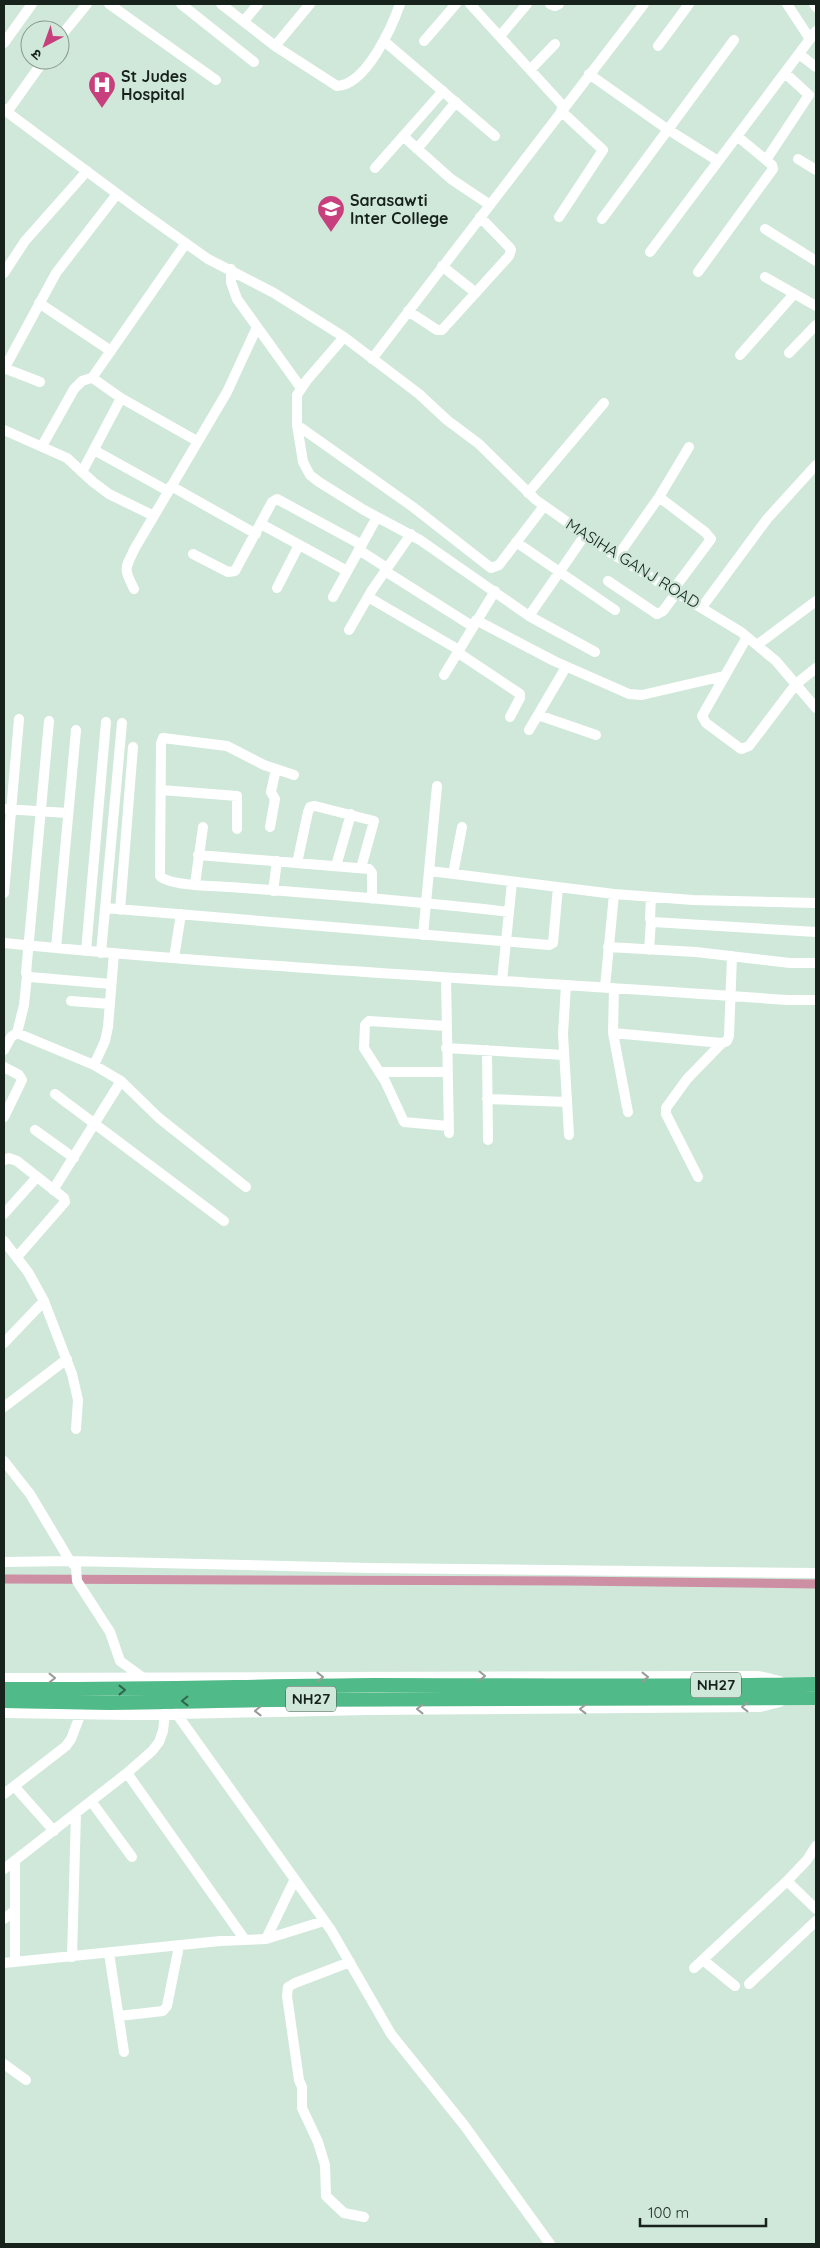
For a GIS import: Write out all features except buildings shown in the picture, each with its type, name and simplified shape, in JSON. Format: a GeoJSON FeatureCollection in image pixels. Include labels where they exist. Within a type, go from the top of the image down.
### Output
{"type":"FeatureCollection","features":[{"type":"Feature","properties":{"kind":"highway","name":"NH27"},"geometry":{"type":"LineString","coordinates":[[4,1701],[110,1703],[792,1691],[816,1684]]}},
{"type":"Feature","properties":{"kind":"highway","name":"NH27"},"geometry":{"type":"LineString","coordinates":[[4,1689],[130,1690],[374,1685],[618,1693]]}},
{"type":"Feature","properties":{"kind":"highway","name":"NH27"},"geometry":{"type":"LineString","coordinates":[[792,1691],[816,1698]]}},
{"type":"Feature","properties":{"kind":"street"},"geometry":{"type":"LineString","coordinates":[[4,43],[32,4]]}},
{"type":"Feature","properties":{"kind":"street"},"geometry":{"type":"LineString","coordinates":[[70,25],[87,4]]}},
{"type":"Feature","properties":{"kind":"street"},"geometry":{"type":"LineString","coordinates":[[109,4],[216,80]]}},
{"type":"Feature","properties":{"kind":"street"},"geometry":{"type":"LineString","coordinates":[[180,4],[254,62]]}},
{"type":"Feature","properties":{"kind":"street"},"geometry":{"type":"LineString","coordinates":[[244,21],[258,4]]}},
{"type":"Feature","properties":{"kind":"street"},"geometry":{"type":"LineString","coordinates":[[275,46],[310,4]]}},
{"type":"Feature","properties":{"kind":"street"},"geometry":{"type":"LineString","coordinates":[[226,5],[275,46],[337,86],[348,83],[362,71],[392,27],[400,4]]}},
{"type":"Feature","properties":{"kind":"street"},"geometry":{"type":"LineString","coordinates":[[424,41],[456,4]]}},
{"type":"Feature","properties":{"kind":"street"},"geometry":{"type":"LineString","coordinates":[[470,4],[530,70],[562,109],[604,150],[559,217]]}},
{"type":"Feature","properties":{"kind":"street"},"geometry":{"type":"LineString","coordinates":[[500,36],[527,4]]}},
{"type":"Feature","properties":{"kind":"street"},"geometry":{"type":"LineString","coordinates":[[550,4],[555,6],[559,4]]}},
{"type":"Feature","properties":{"kind":"street"},"geometry":{"type":"LineString","coordinates":[[372,359],[644,4]]}},
{"type":"Feature","properties":{"kind":"street"},"geometry":{"type":"LineString","coordinates":[[658,46],[689,4]]}},
{"type":"Feature","properties":{"kind":"street"},"geometry":{"type":"LineString","coordinates":[[650,252],[813,35],[786,4]]}},
{"type":"Feature","properties":{"kind":"street"},"geometry":{"type":"LineString","coordinates":[[814,4],[816,8]]}},
{"type":"Feature","properties":{"kind":"street"},"geometry":{"type":"LineString","coordinates":[[602,219],[734,40]]}},
{"type":"Feature","properties":{"kind":"street"},"geometry":{"type":"LineString","coordinates":[[384,41],[495,136]]}},
{"type":"Feature","properties":{"kind":"street"},"geometry":{"type":"LineString","coordinates":[[530,70],[555,44]]}},
{"type":"Feature","properties":{"kind":"street"},"geometry":{"type":"LineString","coordinates":[[799,54],[816,67]]}},
{"type":"Feature","properties":{"kind":"street"},"geometry":{"type":"LineString","coordinates":[[5,110],[36,70]]}},
{"type":"Feature","properties":{"kind":"street"},"geometry":{"type":"LineString","coordinates":[[589,74],[667,130],[718,161]]}},
{"type":"Feature","properties":{"kind":"street"},"geometry":{"type":"LineString","coordinates":[[766,160],[809,95],[785,74]]}},
{"type":"Feature","properties":{"kind":"street"},"geometry":{"type":"LineString","coordinates":[[376,168],[443,91]]}},
{"type":"Feature","properties":{"kind":"street"},"geometry":{"type":"LineString","coordinates":[[417,149],[456,102]]}},
{"type":"Feature","properties":{"kind":"street","name":"MASIHA GANJ ROAD"},"geometry":{"type":"LineString","coordinates":[[5,110],[208,259],[231,269],[344,337],[419,394],[447,420],[479,444],[528,493],[544,506],[617,557],[702,607],[747,637],[776,661],[816,708]]}},
{"type":"Feature","properties":{"kind":"street"},"geometry":{"type":"LineString","coordinates":[[403,136],[451,178],[490,205]]}},
{"type":"Feature","properties":{"kind":"street"},"geometry":{"type":"LineString","coordinates":[[698,272],[772,170],[773,166],[737,136]]}},
{"type":"Feature","properties":{"kind":"street"},"geometry":{"type":"LineString","coordinates":[[798,159],[816,170]]}},
{"type":"Feature","properties":{"kind":"street"},"geometry":{"type":"LineString","coordinates":[[4,273],[26,241],[87,172]]}},
{"type":"Feature","properties":{"kind":"street"},"geometry":{"type":"LineString","coordinates":[[40,382],[4,369],[38,303],[68,255],[118,194]]}},
{"type":"Feature","properties":{"kind":"street"},"geometry":{"type":"LineString","coordinates":[[408,310],[437,330],[442,330],[510,256],[511,250],[480,217]]}},
{"type":"Feature","properties":{"kind":"street"},"geometry":{"type":"LineString","coordinates":[[765,229],[816,261]]}},
{"type":"Feature","properties":{"kind":"street"},"geometry":{"type":"LineString","coordinates":[[42,446],[74,389],[82,381],[94,377],[186,243]]}},
{"type":"Feature","properties":{"kind":"street"},"geometry":{"type":"LineString","coordinates":[[442,266],[476,293]]}},
{"type":"Feature","properties":{"kind":"street"},"geometry":{"type":"LineString","coordinates":[[231,269],[232,290],[301,388]]}},
{"type":"Feature","properties":{"kind":"street"},"geometry":{"type":"LineString","coordinates":[[766,277],[816,306]]}},
{"type":"Feature","properties":{"kind":"street"},"geometry":{"type":"LineString","coordinates":[[740,356],[794,294]]}},
{"type":"Feature","properties":{"kind":"street"},"geometry":{"type":"LineString","coordinates":[[38,303],[111,351]]}},
{"type":"Feature","properties":{"kind":"street"},"geometry":{"type":"LineString","coordinates":[[789,353],[816,325]]}},
{"type":"Feature","properties":{"kind":"street"},"geometry":{"type":"LineString","coordinates":[[134,589],[125,572],[126,567],[169,488],[227,392],[257,327]]}},
{"type":"Feature","properties":{"kind":"street"},"geometry":{"type":"LineString","coordinates":[[344,337],[301,388],[296,404],[297,425],[303,462],[310,475],[377,517],[411,534],[529,616],[595,652]]}},
{"type":"Feature","properties":{"kind":"street"},"geometry":{"type":"LineString","coordinates":[[94,377],[98,383],[121,398],[197,441]]}},
{"type":"Feature","properties":{"kind":"street"},"geometry":{"type":"LineString","coordinates":[[82,472],[121,398]]}},
{"type":"Feature","properties":{"kind":"street"},"geometry":{"type":"LineString","coordinates":[[528,493],[604,403]]}},
{"type":"Feature","properties":{"kind":"street"},"geometry":{"type":"LineString","coordinates":[[297,425],[413,506],[491,568],[499,565],[544,506]]}},
{"type":"Feature","properties":{"kind":"street"},"geometry":{"type":"LineString","coordinates":[[4,430],[67,458],[109,494],[154,516]]}},
{"type":"Feature","properties":{"kind":"street"},"geometry":{"type":"LineString","coordinates":[[617,557],[659,497],[689,447]]}},
{"type":"Feature","properties":{"kind":"street"},"geometry":{"type":"LineString","coordinates":[[94,450],[169,488],[258,529],[299,545],[347,571]]}},
{"type":"Feature","properties":{"kind":"street"},"geometry":{"type":"LineString","coordinates":[[702,607],[767,519],[816,465]]}},
{"type":"Feature","properties":{"kind":"street"},"geometry":{"type":"LineString","coordinates":[[608,581],[657,614],[663,611],[711,540],[705,532],[659,497]]}},
{"type":"Feature","properties":{"kind":"street"},"geometry":{"type":"LineString","coordinates":[[193,554],[232,573],[238,567],[274,501],[277,499],[360,548],[386,569],[474,623],[566,667],[636,695],[724,676]]}},
{"type":"Feature","properties":{"kind":"street"},"geometry":{"type":"LineString","coordinates":[[333,597],[377,517]]}},
{"type":"Feature","properties":{"kind":"street"},"geometry":{"type":"LineString","coordinates":[[349,630],[386,569],[411,534]]}},
{"type":"Feature","properties":{"kind":"street"},"geometry":{"type":"LineString","coordinates":[[529,616],[585,536]]}},
{"type":"Feature","properties":{"kind":"street"},"geometry":{"type":"LineString","coordinates":[[516,542],[615,610]]}},
{"type":"Feature","properties":{"kind":"street"},"geometry":{"type":"LineString","coordinates":[[277,588],[299,545]]}},
{"type":"Feature","properties":{"kind":"street"},"geometry":{"type":"LineString","coordinates":[[444,675],[494,591]]}},
{"type":"Feature","properties":{"kind":"street"},"geometry":{"type":"LineString","coordinates":[[368,597],[458,651],[520,694],[520,698],[510,717]]}},
{"type":"Feature","properties":{"kind":"street"},"geometry":{"type":"LineString","coordinates":[[757,646],[816,601]]}},
{"type":"Feature","properties":{"kind":"street"},"geometry":{"type":"LineString","coordinates":[[747,637],[704,710],[703,719],[741,749],[749,746],[796,684],[816,668]]}},
{"type":"Feature","properties":{"kind":"street"},"geometry":{"type":"LineString","coordinates":[[528,730],[566,667]]}},
{"type":"Feature","properties":{"kind":"street"},"geometry":{"type":"LineString","coordinates":[[538,715],[596,735]]}},
{"type":"Feature","properties":{"kind":"street"},"geometry":{"type":"LineString","coordinates":[[4,892],[8,809],[20,718]]}},
{"type":"Feature","properties":{"kind":"street"},"geometry":{"type":"LineString","coordinates":[[4,1050],[11,1037],[17,1033],[24,1005],[49,721]]}},
{"type":"Feature","properties":{"kind":"street"},"geometry":{"type":"LineString","coordinates":[[86,951],[106,722]]}},
{"type":"Feature","properties":{"kind":"street"},"geometry":{"type":"LineString","coordinates":[[101,952],[122,723]]}},
{"type":"Feature","properties":{"kind":"street"},"geometry":{"type":"LineString","coordinates":[[56,948],[76,730]]}},
{"type":"Feature","properties":{"kind":"street"},"geometry":{"type":"LineString","coordinates":[[294,775],[276,769],[227,746],[165,738],[161,743],[160,876],[166,881],[195,884],[428,902],[509,912]]}},
{"type":"Feature","properties":{"kind":"street"},"geometry":{"type":"LineString","coordinates":[[120,910],[133,747]]}},
{"type":"Feature","properties":{"kind":"street"},"geometry":{"type":"LineString","coordinates":[[270,827],[275,799],[271,792],[276,769]]}},
{"type":"Feature","properties":{"kind":"street"},"geometry":{"type":"LineString","coordinates":[[423,935],[428,902],[437,786]]}},
{"type":"Feature","properties":{"kind":"street"},"geometry":{"type":"LineString","coordinates":[[161,790],[237,796],[237,829]]}},
{"type":"Feature","properties":{"kind":"street"},"geometry":{"type":"LineString","coordinates":[[297,863],[310,807],[315,806],[374,820],[361,868]]}},
{"type":"Feature","properties":{"kind":"street"},"geometry":{"type":"LineString","coordinates":[[8,809],[68,812]]}},
{"type":"Feature","properties":{"kind":"street"},"geometry":{"type":"LineString","coordinates":[[336,866],[351,814]]}},
{"type":"Feature","properties":{"kind":"street"},"geometry":{"type":"LineString","coordinates":[[453,874],[462,827]]}},
{"type":"Feature","properties":{"kind":"street"},"geometry":{"type":"LineString","coordinates":[[195,884],[203,828]]}},
{"type":"Feature","properties":{"kind":"street"},"geometry":{"type":"LineString","coordinates":[[198,855],[361,868],[372,872],[372,899]]}},
{"type":"Feature","properties":{"kind":"street"},"geometry":{"type":"LineString","coordinates":[[273,891],[277,861]]}},
{"type":"Feature","properties":{"kind":"street"},"geometry":{"type":"LineString","coordinates":[[430,871],[614,894],[816,903]]}},
{"type":"Feature","properties":{"kind":"street"},"geometry":{"type":"LineString","coordinates":[[502,981],[512,882]]}},
{"type":"Feature","properties":{"kind":"street"},"geometry":{"type":"LineString","coordinates":[[105,908],[506,942],[552,944],[556,927],[558,887]]}},
{"type":"Feature","properties":{"kind":"street"},"geometry":{"type":"LineString","coordinates":[[614,894],[608,947],[610,988],[614,1033],[628,1112]]}},
{"type":"Feature","properties":{"kind":"street"},"geometry":{"type":"LineString","coordinates":[[649,950],[651,897]]}},
{"type":"Feature","properties":{"kind":"street"},"geometry":{"type":"LineString","coordinates":[[174,958],[181,914]]}},
{"type":"Feature","properties":{"kind":"street"},"geometry":{"type":"LineString","coordinates":[[651,921],[816,932]]}},
{"type":"Feature","properties":{"kind":"street"},"geometry":{"type":"LineString","coordinates":[[4,943],[174,958],[446,978],[816,1000]]}},
{"type":"Feature","properties":{"kind":"street"},"geometry":{"type":"LineString","coordinates":[[608,947],[732,956],[790,963],[816,963]]}},
{"type":"Feature","properties":{"kind":"street"},"geometry":{"type":"LineString","coordinates":[[94,1065],[107,1035],[114,953]]}},
{"type":"Feature","properties":{"kind":"street"},"geometry":{"type":"LineString","coordinates":[[698,1177],[665,1111],[687,1078],[722,1043],[727,1041],[729,1036],[732,956]]}},
{"type":"Feature","properties":{"kind":"street"},"geometry":{"type":"LineString","coordinates":[[27,976],[111,984]]}},
{"type":"Feature","properties":{"kind":"street"},"geometry":{"type":"LineString","coordinates":[[446,978],[448,1129],[404,1122],[385,1081],[363,1045],[367,1022],[446,1026]]}},
{"type":"Feature","properties":{"kind":"street"},"geometry":{"type":"LineString","coordinates":[[566,985],[563,1034],[569,1135]]}},
{"type":"Feature","properties":{"kind":"street"},"geometry":{"type":"LineString","coordinates":[[71,1001],[110,1004]]}},
{"type":"Feature","properties":{"kind":"street"},"geometry":{"type":"LineString","coordinates":[[17,1033],[94,1065],[121,1081],[159,1118],[246,1187]]}},
{"type":"Feature","properties":{"kind":"street"},"geometry":{"type":"LineString","coordinates":[[614,1033],[722,1043]]}},
{"type":"Feature","properties":{"kind":"street"},"geometry":{"type":"LineString","coordinates":[[446,1048],[564,1055]]}},
{"type":"Feature","properties":{"kind":"street"},"geometry":{"type":"LineString","coordinates":[[487,1050],[488,1140]]}},
{"type":"Feature","properties":{"kind":"street"},"geometry":{"type":"LineString","coordinates":[[4,1067],[19,1075],[22,1080],[4,1117]]}},
{"type":"Feature","properties":{"kind":"street"},"geometry":{"type":"LineString","coordinates":[[379,1072],[447,1072]]}},
{"type":"Feature","properties":{"kind":"street"},"geometry":{"type":"LineString","coordinates":[[54,1190],[121,1081]]}},
{"type":"Feature","properties":{"kind":"street"},"geometry":{"type":"LineString","coordinates":[[55,1094],[224,1221]]}},
{"type":"Feature","properties":{"kind":"street"},"geometry":{"type":"LineString","coordinates":[[488,1100],[568,1102]]}},
{"type":"Feature","properties":{"kind":"street"},"geometry":{"type":"LineString","coordinates":[[34,1130],[74,1158]]}},
{"type":"Feature","properties":{"kind":"street"},"geometry":{"type":"LineString","coordinates":[[4,1160],[12,1159],[37,1177],[64,1198],[65,1204],[17,1257]]}},
{"type":"Feature","properties":{"kind":"street"},"geometry":{"type":"LineString","coordinates":[[4,1214],[37,1177]]}},
{"type":"Feature","properties":{"kind":"street"},"geometry":{"type":"LineString","coordinates":[[4,1241],[28,1272],[44,1301],[67,1359],[78,1400],[76,1429]]}},
{"type":"Feature","properties":{"kind":"street"},"geometry":{"type":"LineString","coordinates":[[4,1343],[44,1301]]}},
{"type":"Feature","properties":{"kind":"street"},"geometry":{"type":"LineString","coordinates":[[4,1407],[67,1359]]}},
{"type":"Feature","properties":{"kind":"street"},"geometry":{"type":"LineString","coordinates":[[4,1461],[30,1494],[73,1564],[77,1581],[110,1632],[120,1661],[143,1678],[324,1921],[391,2034],[464,2125],[550,2244]]}},
{"type":"Feature","properties":{"kind":"street"},"geometry":{"type":"LineString","coordinates":[[4,1562],[816,1573]]}},
{"type":"Feature","properties":{"kind":"street"},"geometry":{"type":"LineString","coordinates":[[4,1678],[760,1676],[792,1691]]}},
{"type":"Feature","properties":{"kind":"street"},"geometry":{"type":"LineString","coordinates":[[4,1713],[129,1715],[760,1707],[792,1691]]}},
{"type":"Feature","properties":{"kind":"street"},"geometry":{"type":"LineString","coordinates":[[4,1794],[66,1746],[71,1739],[81,1713]]}},
{"type":"Feature","properties":{"kind":"street"},"geometry":{"type":"LineString","coordinates":[[4,1869],[127,1773],[159,1742],[169,1713]]}},
{"type":"Feature","properties":{"kind":"street"},"geometry":{"type":"LineString","coordinates":[[127,1773],[245,1940]]}},
{"type":"Feature","properties":{"kind":"street"},"geometry":{"type":"LineString","coordinates":[[14,1786],[54,1831]]}},
{"type":"Feature","properties":{"kind":"street"},"geometry":{"type":"LineString","coordinates":[[91,1801],[132,1857]]}},
{"type":"Feature","properties":{"kind":"street"},"geometry":{"type":"LineString","coordinates":[[72,1957],[76,1813]]}},
{"type":"Feature","properties":{"kind":"street"},"geometry":{"type":"LineString","coordinates":[[694,1968],[732,1930],[787,1881],[807,1860],[816,1846]]}},
{"type":"Feature","properties":{"kind":"street"},"geometry":{"type":"LineString","coordinates":[[15,1861],[16,1962]]}},
{"type":"Feature","properties":{"kind":"street"},"geometry":{"type":"LineString","coordinates":[[266,1939],[294,1881]]}},
{"type":"Feature","properties":{"kind":"street"},"geometry":{"type":"LineString","coordinates":[[787,1881],[816,1910]]}},
{"type":"Feature","properties":{"kind":"street"},"geometry":{"type":"LineString","coordinates":[[4,1919],[15,1910]]}},
{"type":"Feature","properties":{"kind":"street"},"geometry":{"type":"LineString","coordinates":[[4,1963],[266,1939],[324,1921]]}},
{"type":"Feature","properties":{"kind":"street"},"geometry":{"type":"LineString","coordinates":[[749,1984],[816,1921]]}},
{"type":"Feature","properties":{"kind":"street"},"geometry":{"type":"LineString","coordinates":[[119,2016],[163,2011],[167,2006],[179,1946]]}},
{"type":"Feature","properties":{"kind":"street"},"geometry":{"type":"LineString","coordinates":[[109,1953],[124,2052]]}},
{"type":"Feature","properties":{"kind":"street"},"geometry":{"type":"LineString","coordinates":[[703,1960],[735,1986]]}},
{"type":"Feature","properties":{"kind":"street"},"geometry":{"type":"LineString","coordinates":[[350,1962],[295,1983],[288,1987],[287,1996],[299,2080],[302,2087],[302,2108],[322,2153],[325,2165],[326,2196],[344,2213],[364,2217]]}},
{"type":"Feature","properties":{"kind":"street"},"geometry":{"type":"LineString","coordinates":[[4,2064],[26,2080]]}},
{"type":"Feature","properties":{"kind":"waterway"},"geometry":{"type":"LineString","coordinates":[[4,1579],[816,1584]]}},
{"type":"Feature","properties":{"kind":"place","name":"St Judes Hospital"},"geometry":{"type":"Point","coordinates":[102,109]}},
{"type":"Feature","properties":{"kind":"place","name":"Sarasawti Inter College"},"geometry":{"type":"Point","coordinates":[331,233]}}]}
